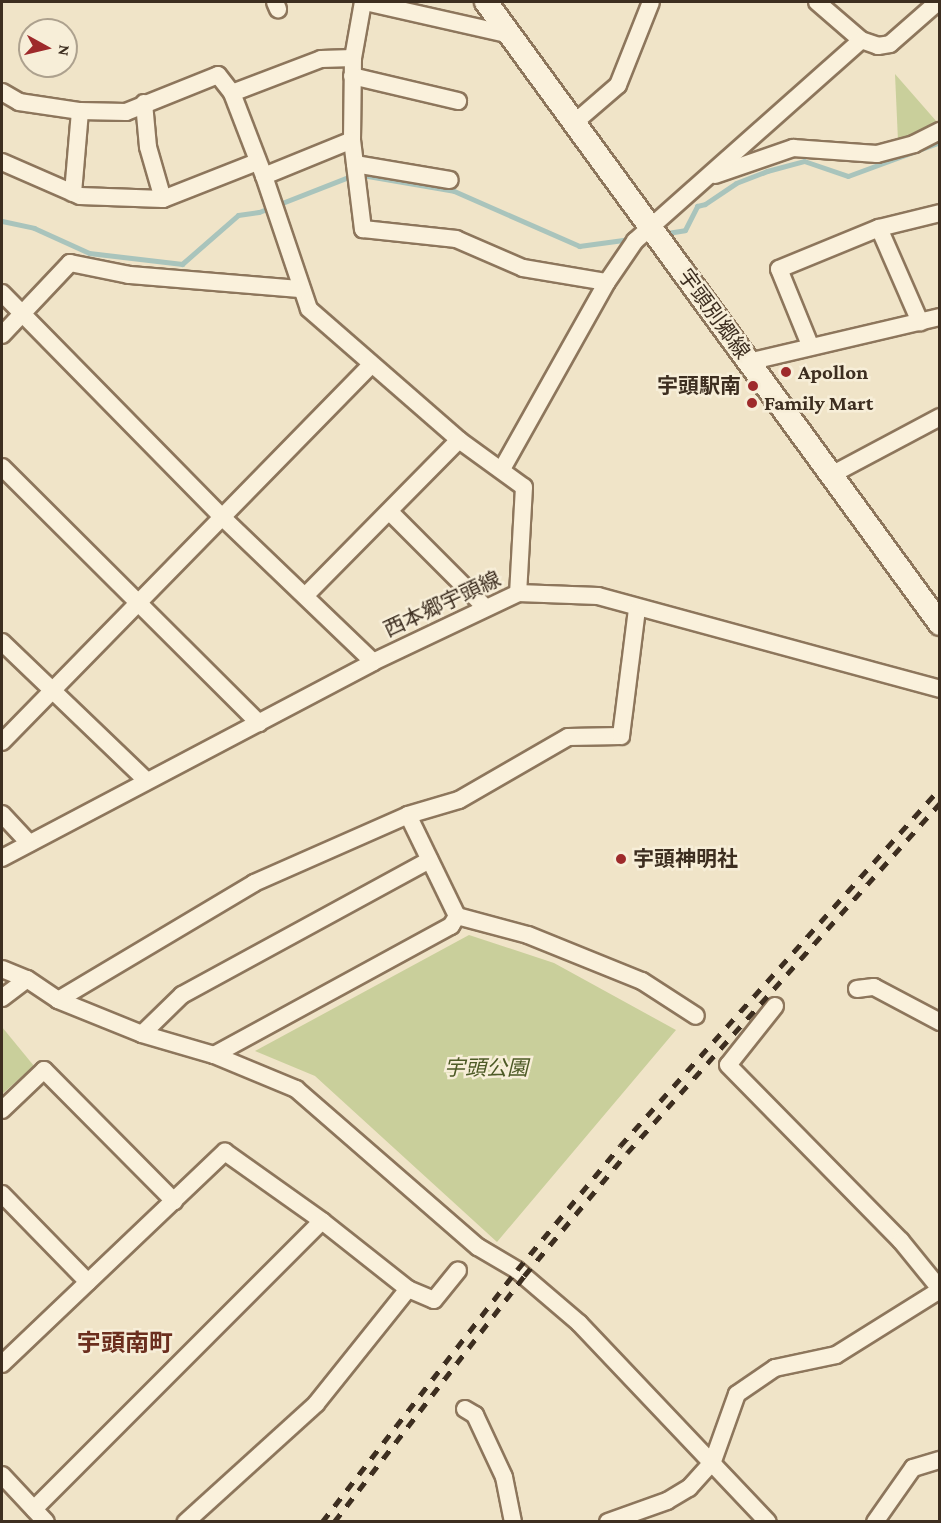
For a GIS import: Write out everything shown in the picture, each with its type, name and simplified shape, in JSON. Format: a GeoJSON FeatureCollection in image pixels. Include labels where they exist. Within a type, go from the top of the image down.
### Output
{"type":"FeatureCollection","features":[{"type":"Feature","properties":{"kind":"street"},"geometry":{"type":"LineString","coordinates":[[507,34],[364,2],[353,58],[352,76],[352,140],[363,229],[456,239],[523,268],[607,282]]}},
{"type":"Feature","properties":{"kind":"street","name":"宇頭別郷線"},"geometry":{"type":"LineString","coordinates":[[486,2],[507,34],[651,226],[748,362],[937,612]]}},
{"type":"Feature","properties":{"kind":"street"},"geometry":{"type":"LineString","coordinates":[[574,123],[618,85],[651,2]]}},
{"type":"Feature","properties":{"kind":"street"},"geometry":{"type":"LineString","coordinates":[[817,2],[861,40],[878,46],[890,44],[938,2]]}},
{"type":"Feature","properties":{"kind":"street"},"geometry":{"type":"LineString","coordinates":[[502,469],[607,282],[635,241],[861,40]]}},
{"type":"Feature","properties":{"kind":"street"},"geometry":{"type":"LineString","coordinates":[[232,93],[321,59],[353,58]]}},
{"type":"Feature","properties":{"kind":"street"},"geometry":{"type":"LineString","coordinates":[[2,92],[20,102],[80,111],[126,112],[218,75],[232,93],[309,309],[370,366],[459,440],[502,469],[524,488],[518,593]]}},
{"type":"Feature","properties":{"kind":"street"},"geometry":{"type":"LineString","coordinates":[[352,76],[458,101]]}},
{"type":"Feature","properties":{"kind":"street"},"geometry":{"type":"LineString","coordinates":[[144,103],[148,147],[162,199]]}},
{"type":"Feature","properties":{"kind":"street"},"geometry":{"type":"LineString","coordinates":[[73,193],[80,111]]}},
{"type":"Feature","properties":{"kind":"street"},"geometry":{"type":"LineString","coordinates":[[709,177],[793,148],[877,154],[914,144],[939,131]]}},
{"type":"Feature","properties":{"kind":"street"},"geometry":{"type":"LineString","coordinates":[[2,162],[73,193],[162,199],[352,140]]}},
{"type":"Feature","properties":{"kind":"street"},"geometry":{"type":"LineString","coordinates":[[355,164],[450,180]]}},
{"type":"Feature","properties":{"kind":"street"},"geometry":{"type":"LineString","coordinates":[[810,345],[779,269],[879,228],[939,213]]}},
{"type":"Feature","properties":{"kind":"street"},"geometry":{"type":"LineString","coordinates":[[879,228],[920,322]]}},
{"type":"Feature","properties":{"kind":"street"},"geometry":{"type":"LineString","coordinates":[[2,335],[70,263],[129,274],[300,289]]}},
{"type":"Feature","properties":{"kind":"street"},"geometry":{"type":"LineString","coordinates":[[2,293],[21,316],[221,516],[373,662]]}},
{"type":"Feature","properties":{"kind":"street"},"geometry":{"type":"LineString","coordinates":[[748,362],[810,345],[939,317]]}},
{"type":"Feature","properties":{"kind":"street"},"geometry":{"type":"LineString","coordinates":[[2,742],[50,690],[140,604],[221,516],[370,366]]}},
{"type":"Feature","properties":{"kind":"street"},"geometry":{"type":"LineString","coordinates":[[833,474],[939,417]]}},
{"type":"Feature","properties":{"kind":"street"},"geometry":{"type":"LineString","coordinates":[[305,596],[391,513],[459,440]]}},
{"type":"Feature","properties":{"kind":"street"},"geometry":{"type":"LineString","coordinates":[[2,467],[259,723]]}},
{"type":"Feature","properties":{"kind":"street"},"geometry":{"type":"LineString","coordinates":[[391,513],[485,607]]}},
{"type":"Feature","properties":{"kind":"street","name":"西本郷宇頭線"},"geometry":{"type":"LineString","coordinates":[[2,858],[373,662],[518,593],[598,597],[637,610],[939,689]]}},
{"type":"Feature","properties":{"kind":"street"},"geometry":{"type":"LineString","coordinates":[[58,1000],[254,883],[408,815],[459,800],[568,736],[621,736],[637,610]]}},
{"type":"Feature","properties":{"kind":"street"},"geometry":{"type":"LineString","coordinates":[[2,642],[147,780]]}},
{"type":"Feature","properties":{"kind":"street"},"geometry":{"type":"LineString","coordinates":[[2,814],[29,843]]}},
{"type":"Feature","properties":{"kind":"street"},"geometry":{"type":"LineString","coordinates":[[408,815],[458,916],[528,935],[642,981],[696,1016]]}},
{"type":"Feature","properties":{"kind":"street"},"geometry":{"type":"LineString","coordinates":[[142,1034],[182,994],[430,860]]}},
{"type":"Feature","properties":{"kind":"street"},"geometry":{"type":"LineString","coordinates":[[214,1055],[451,926],[458,916]]}},
{"type":"Feature","properties":{"kind":"street"},"geometry":{"type":"LineString","coordinates":[[2,969],[27,979],[58,1000],[142,1034],[214,1055],[296,1089],[478,1246],[517,1270],[579,1323],[768,1521]]}},
{"type":"Feature","properties":{"kind":"street"},"geometry":{"type":"LineString","coordinates":[[2,998],[27,979]]}},
{"type":"Feature","properties":{"kind":"street"},"geometry":{"type":"LineString","coordinates":[[857,989],[874,987],[939,1022]]}},
{"type":"Feature","properties":{"kind":"street"},"geometry":{"type":"LineString","coordinates":[[608,1521],[667,1501],[689,1488],[713,1461],[737,1394],[775,1368],[836,1355],[939,1289],[901,1241],[728,1065],[775,1006]]}},
{"type":"Feature","properties":{"kind":"street"},"geometry":{"type":"LineString","coordinates":[[2,1110],[44,1070],[174,1201]]}},
{"type":"Feature","properties":{"kind":"street"},"geometry":{"type":"LineString","coordinates":[[2,1364],[225,1152],[322,1221],[408,1289],[434,1300],[458,1270]]}},
{"type":"Feature","properties":{"kind":"street"},"geometry":{"type":"LineString","coordinates":[[2,1194],[88,1282]]}},
{"type":"Feature","properties":{"kind":"street"},"geometry":{"type":"LineString","coordinates":[[34,1509],[322,1221]]}},
{"type":"Feature","properties":{"kind":"street"},"geometry":{"type":"LineString","coordinates":[[196,1518],[316,1404],[408,1289]]}},
{"type":"Feature","properties":{"kind":"street"},"geometry":{"type":"LineString","coordinates":[[465,1409],[475,1415],[504,1477],[513,1521]]}},
{"type":"Feature","properties":{"kind":"street"},"geometry":{"type":"LineString","coordinates":[[875,1521],[913,1468],[939,1460]]}},
{"type":"Feature","properties":{"kind":"street"},"geometry":{"type":"LineString","coordinates":[[2,1475],[46,1521]]}},
{"type":"Feature","properties":{"kind":"green space"},"geometry":{"type":"Polygon","coordinates":[[[895,74],[937,122],[898,141],[895,74]]]}},
{"type":"Feature","properties":{"kind":"green space","name":"宇頭公園"},"geometry":{"type":"Polygon","coordinates":[[[469,935],[554,963],[676,1030],[497,1242],[315,1076],[255,1051],[469,935]]]}},
{"type":"Feature","properties":{"kind":"green space"},"geometry":{"type":"Polygon","coordinates":[[[2,1027],[34,1066],[2,1094],[2,1027]]]}},
{"type":"Feature","properties":{"kind":"waterway"},"geometry":{"type":"LineString","coordinates":[[661,234],[685,230],[697,206],[705,204],[736,183],[767,171],[804,161],[848,176],[940,142]]}},
{"type":"Feature","properties":{"kind":"waterway"},"geometry":{"type":"LineString","coordinates":[[2,221],[34,228],[89,253],[182,264],[238,215],[259,212],[356,174],[454,191],[579,246],[631,239]]}},
{"type":"Feature","properties":{"kind":"railway"},"geometry":{"type":"LineString","coordinates":[[322,1522],[517,1270],[620,1146],[940,788]]}},
{"type":"Feature","properties":{"kind":"railway"},"geometry":{"type":"LineString","coordinates":[[334,1522],[524,1276],[627,1153],[940,803]]}},
{"type":"Feature","properties":{"kind":"place","name":"Apollon"},"geometry":{"type":"Point","coordinates":[786,372]}},
{"type":"Feature","properties":{"kind":"place","name":"宇頭駅南"},"geometry":{"type":"Point","coordinates":[753,386]}},
{"type":"Feature","properties":{"kind":"place","name":"Family Mart"},"geometry":{"type":"Point","coordinates":[752,403]}},
{"type":"Feature","properties":{"kind":"place","name":"宇頭神明社"},"geometry":{"type":"Point","coordinates":[621,859]}},
{"type":"Feature","properties":{"kind":"district","name":"宇頭南町"},"geometry":{"type":"Point","coordinates":[125,1343]}}]}
